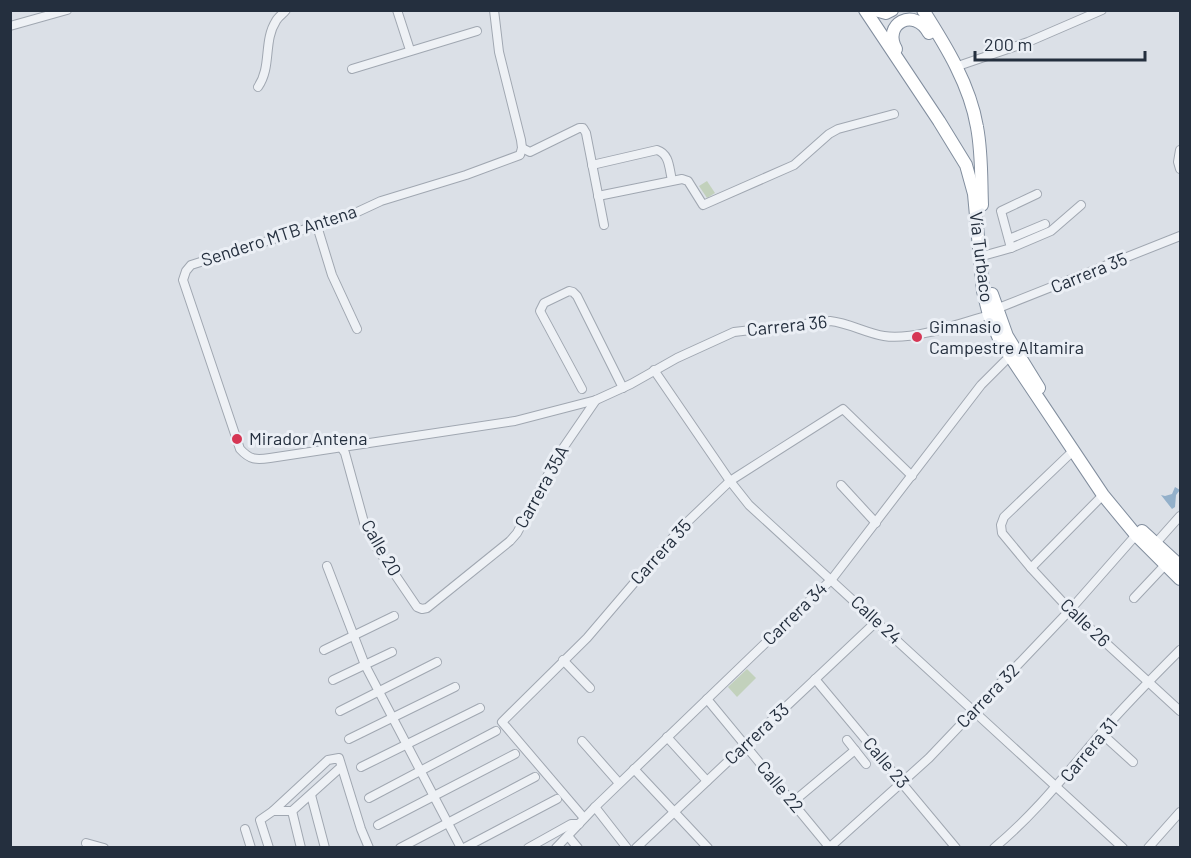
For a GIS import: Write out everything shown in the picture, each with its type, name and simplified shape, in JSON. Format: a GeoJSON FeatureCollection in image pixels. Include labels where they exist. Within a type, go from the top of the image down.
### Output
{"type":"FeatureCollection","features":[{"type":"Feature","properties":{"kind":"highway","name":"Vía Turbaco"},"geometry":{"type":"LineString","coordinates":[[865,10],[966,165],[974,194],[980,273],[1000,341],[1103,495],[1136,535],[1180,579]]}},
{"type":"Feature","properties":{"kind":"highway"},"geometry":{"type":"LineString","coordinates":[[875,10],[886,13],[892,10]]}},
{"type":"Feature","properties":{"kind":"highway","name":"Vía Turbaco"},"geometry":{"type":"LineString","coordinates":[[923,10],[939,34],[965,85],[977,126],[986,255],[993,312],[1015,351],[1108,490],[1140,528],[1180,567]]}},
{"type":"Feature","properties":{"kind":"highway"},"geometry":{"type":"LineString","coordinates":[[939,121],[939,111],[893,42],[894,29],[900,22],[915,19],[925,26],[954,75],[965,85]]}},
{"type":"Feature","properties":{"kind":"street"},"geometry":{"type":"LineString","coordinates":[[10,26],[66,10]]}},
{"type":"Feature","properties":{"kind":"street"},"geometry":{"type":"LineString","coordinates":[[258,87],[266,72],[272,32],[276,21],[286,10]]}},
{"type":"Feature","properties":{"kind":"street"},"geometry":{"type":"LineString","coordinates":[[397,10],[410,50]]}},
{"type":"Feature","properties":{"kind":"street"},"geometry":{"type":"LineString","coordinates":[[494,10],[499,52],[522,148],[530,152],[583,128],[586,133],[604,225]]}},
{"type":"Feature","properties":{"kind":"street"},"geometry":{"type":"LineString","coordinates":[[956,67],[1028,42],[1102,10]]}},
{"type":"Feature","properties":{"kind":"street"},"geometry":{"type":"LineString","coordinates":[[352,69],[477,31]]}},
{"type":"Feature","properties":{"kind":"street"},"geometry":{"type":"LineString","coordinates":[[598,196],[682,179],[688,181],[703,205],[794,165],[829,134],[838,129],[894,114]]}},
{"type":"Feature","properties":{"kind":"street","name":"Sendero MTB Antena"},"geometry":{"type":"LineString","coordinates":[[522,148],[520,155],[508,160],[381,201],[353,214],[191,265],[183,280],[240,449],[247,457],[255,460],[515,421],[596,400]]}},
{"type":"Feature","properties":{"kind":"street"},"geometry":{"type":"LineString","coordinates":[[592,165],[657,150],[667,156],[672,180]]}},
{"type":"Feature","properties":{"kind":"street"},"geometry":{"type":"LineString","coordinates":[[1180,150],[1180,170]]}},
{"type":"Feature","properties":{"kind":"street"},"geometry":{"type":"LineString","coordinates":[[1010,244],[1000,211],[1037,194]]}},
{"type":"Feature","properties":{"kind":"street"},"geometry":{"type":"LineString","coordinates":[[1010,244],[1051,231],[1081,205]]}},
{"type":"Feature","properties":{"kind":"street"},"geometry":{"type":"LineString","coordinates":[[986,255],[1045,224]]}},
{"type":"Feature","properties":{"kind":"street"},"geometry":{"type":"LineString","coordinates":[[316,226],[332,274],[357,329]]}},
{"type":"Feature","properties":{"kind":"street","name":"Carrera 35"},"geometry":{"type":"LineString","coordinates":[[993,312],[1180,236]]}},
{"type":"Feature","properties":{"kind":"street"},"geometry":{"type":"LineString","coordinates":[[582,389],[540,311],[544,303],[569,291],[577,296],[622,388]]}},
{"type":"Feature","properties":{"kind":"street","name":"Carrera 36"},"geometry":{"type":"LineString","coordinates":[[596,400],[734,332],[830,321],[844,322],[884,336],[903,337],[993,312]]}},
{"type":"Feature","properties":{"kind":"street","name":"Carrera 34"},"geometry":{"type":"LineString","coordinates":[[556,848],[594,807],[832,579],[981,385],[1009,357]]}},
{"type":"Feature","properties":{"kind":"street","name":"Calle 24"},"geometry":{"type":"LineString","coordinates":[[654,370],[749,505],[1123,848]]}},
{"type":"Feature","properties":{"kind":"street","name":"Carrera 35A"},"geometry":{"type":"LineString","coordinates":[[422,609],[427,608],[517,533],[559,454],[596,400]]}},
{"type":"Feature","properties":{"kind":"street","name":"Carrera 35"},"geometry":{"type":"LineString","coordinates":[[582,821],[502,722],[562,660],[587,638],[681,528],[730,480],[843,409],[912,476]]}},
{"type":"Feature","properties":{"kind":"street","name":"Calle 20"},"geometry":{"type":"LineString","coordinates":[[341,447],[345,453],[365,526],[417,607],[422,609]]}},
{"type":"Feature","properties":{"kind":"street","name":"Calle 26"},"geometry":{"type":"LineString","coordinates":[[1073,451],[1004,517],[1001,525],[1002,533],[1070,610],[1180,711]]}},
{"type":"Feature","properties":{"kind":"street"},"geometry":{"type":"LineString","coordinates":[[841,485],[876,522]]}},
{"type":"Feature","properties":{"kind":"street"},"geometry":{"type":"LineString","coordinates":[[1031,568],[1103,495]]}},
{"type":"Feature","properties":{"kind":"street"},"geometry":{"type":"LineString","coordinates":[[1156,543],[1180,516]]}},
{"type":"Feature","properties":{"kind":"street","name":"Carrera 32"},"geometry":{"type":"LineString","coordinates":[[830,847],[929,758],[1070,610],[1136,535]]}},
{"type":"Feature","properties":{"kind":"street"},"geometry":{"type":"LineString","coordinates":[[1134,598],[1166,564]]}},
{"type":"Feature","properties":{"kind":"street"},"geometry":{"type":"LineString","coordinates":[[327,566],[365,665],[447,822],[463,848],[557,800]]}},
{"type":"Feature","properties":{"kind":"street"},"geometry":{"type":"LineString","coordinates":[[324,650],[394,616]]}},
{"type":"Feature","properties":{"kind":"street","name":"Carrera 33"},"geometry":{"type":"LineString","coordinates":[[636,848],[877,621]]}},
{"type":"Feature","properties":{"kind":"street","name":"Carrera 31"},"geometry":{"type":"LineString","coordinates":[[994,848],[1058,786],[1101,733],[1180,650]]}},
{"type":"Feature","properties":{"kind":"street"},"geometry":{"type":"LineString","coordinates":[[333,680],[392,652]]}},
{"type":"Feature","properties":{"kind":"street"},"geometry":{"type":"LineString","coordinates":[[562,660],[590,688]]}},
{"type":"Feature","properties":{"kind":"street"},"geometry":{"type":"LineString","coordinates":[[340,711],[437,662]]}},
{"type":"Feature","properties":{"kind":"street","name":"Calle 23"},"geometry":{"type":"LineString","coordinates":[[816,679],[956,848]]}},
{"type":"Feature","properties":{"kind":"street"},"geometry":{"type":"LineString","coordinates":[[349,739],[455,687]]}},
{"type":"Feature","properties":{"kind":"street","name":"Calle 22"},"geometry":{"type":"LineString","coordinates":[[707,699],[830,847]]}},
{"type":"Feature","properties":{"kind":"street"},"geometry":{"type":"LineString","coordinates":[[361,767],[480,708]]}},
{"type":"Feature","properties":{"kind":"street"},"geometry":{"type":"LineString","coordinates":[[369,798],[496,731]]}},
{"type":"Feature","properties":{"kind":"street"},"geometry":{"type":"LineString","coordinates":[[1101,733],[1133,762]]}},
{"type":"Feature","properties":{"kind":"street"},"geometry":{"type":"LineString","coordinates":[[667,737],[706,781]]}},
{"type":"Feature","properties":{"kind":"street"},"geometry":{"type":"LineString","coordinates":[[847,740],[866,764]]}},
{"type":"Feature","properties":{"kind":"street"},"geometry":{"type":"LineString","coordinates":[[582,741],[619,783]]}},
{"type":"Feature","properties":{"kind":"street"},"geometry":{"type":"LineString","coordinates":[[793,802],[855,750]]}},
{"type":"Feature","properties":{"kind":"street"},"geometry":{"type":"LineString","coordinates":[[378,825],[515,754]]}},
{"type":"Feature","properties":{"kind":"street"},"geometry":{"type":"LineString","coordinates":[[269,848],[260,820],[273,811],[328,760],[339,758],[369,848]]}},
{"type":"Feature","properties":{"kind":"street"},"geometry":{"type":"LineString","coordinates":[[273,811],[292,812],[341,767]]}},
{"type":"Feature","properties":{"kind":"street"},"geometry":{"type":"LineString","coordinates":[[634,769],[708,848]]}},
{"type":"Feature","properties":{"kind":"street"},"geometry":{"type":"LineString","coordinates":[[400,848],[535,777]]}},
{"type":"Feature","properties":{"kind":"street"},"geometry":{"type":"LineString","coordinates":[[311,795],[325,848]]}},
{"type":"Feature","properties":{"kind":"street"},"geometry":{"type":"LineString","coordinates":[[594,807],[627,848]]}},
{"type":"Feature","properties":{"kind":"street"},"geometry":{"type":"LineString","coordinates":[[292,812],[301,848]]}},
{"type":"Feature","properties":{"kind":"street"},"geometry":{"type":"LineString","coordinates":[[1148,848],[1180,812]]}},
{"type":"Feature","properties":{"kind":"street"},"geometry":{"type":"LineString","coordinates":[[528,848],[571,824],[582,821]]}},
{"type":"Feature","properties":{"kind":"street"},"geometry":{"type":"LineString","coordinates":[[244,828],[251,848]]}},
{"type":"Feature","properties":{"kind":"street"},"geometry":{"type":"LineString","coordinates":[[568,836],[578,848]]}},
{"type":"Feature","properties":{"kind":"street"},"geometry":{"type":"LineString","coordinates":[[86,843],[104,848]]}},
{"type":"Feature","properties":{"kind":"green space"},"geometry":{"type":"Polygon","coordinates":[[[707,181],[715,193],[707,198],[699,186],[707,181]]]}},
{"type":"Feature","properties":{"kind":"green space"},"geometry":{"type":"Polygon","coordinates":[[[747,669],[756,678],[737,697],[728,687],[747,669]]]}},
{"type":"Feature","properties":{"kind":"water"},"geometry":{"type":"Polygon","coordinates":[[[1175,487],[1180,490],[1176,495],[1175,507],[1172,509],[1161,495],[1172,494],[1175,487]]]}},
{"type":"Feature","properties":{"kind":"place","name":"Gimnasio Campestre Altamira"},"geometry":{"type":"Point","coordinates":[917,337]}},
{"type":"Feature","properties":{"kind":"place","name":"Mirador Antena"},"geometry":{"type":"Point","coordinates":[237,439]}}]}
